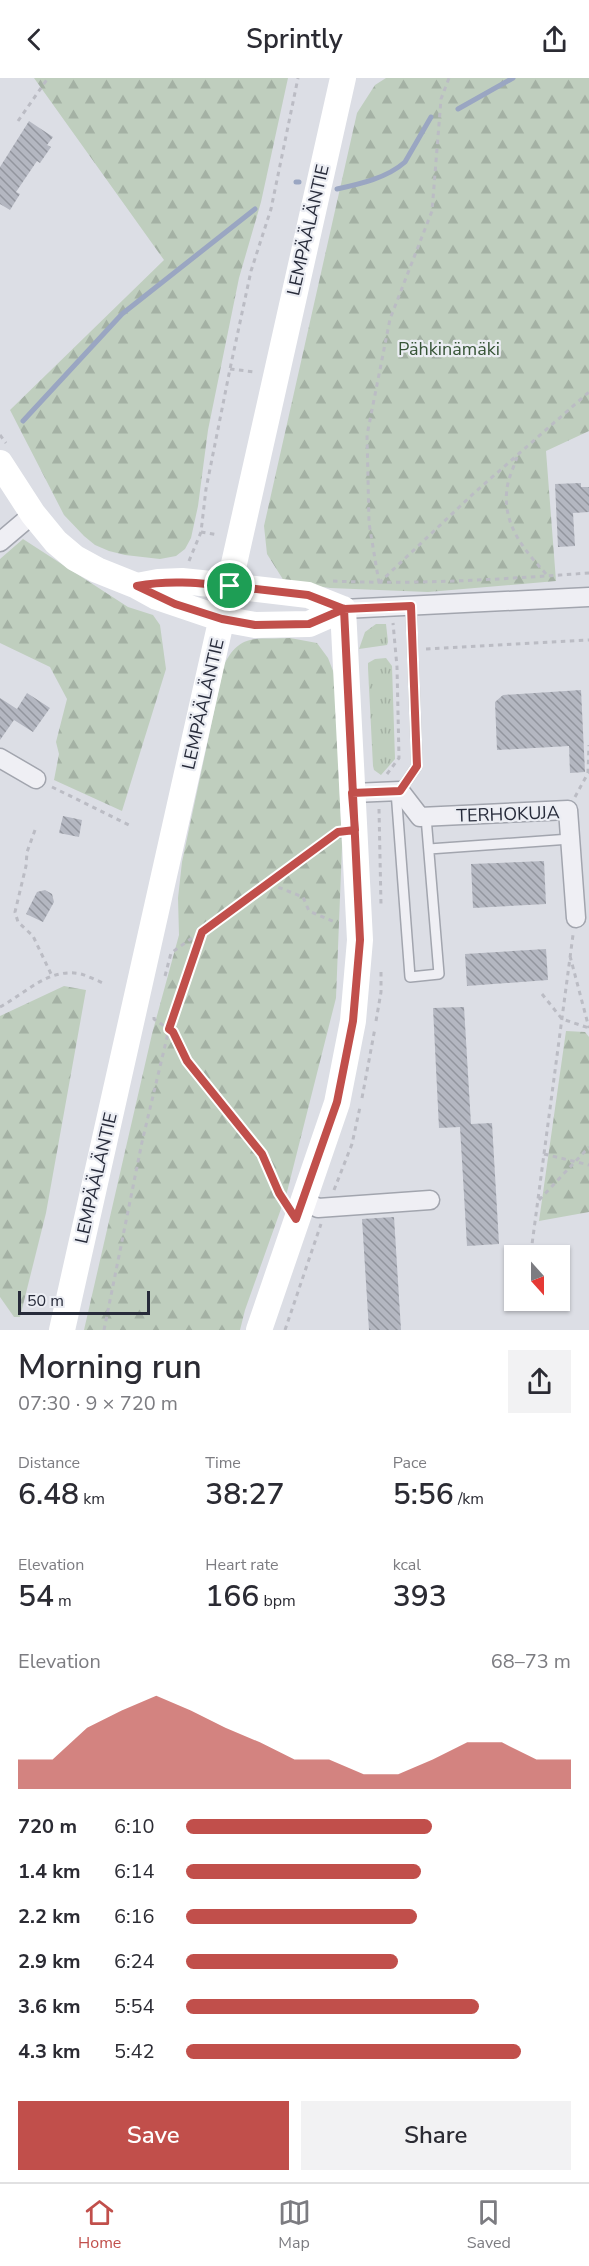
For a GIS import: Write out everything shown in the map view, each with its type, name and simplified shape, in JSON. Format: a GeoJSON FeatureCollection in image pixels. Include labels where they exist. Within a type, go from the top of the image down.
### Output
{"type":"FeatureCollection","features":[{"type":"Feature","properties":{"kind":"street","name":"LEMPÄÄLÄNTIE"},"geometry":{"type":"LineString","coordinates":[[62,1330],[343,78]]}},
{"type":"Feature","properties":{"kind":"street"},"geometry":{"type":"LineString","coordinates":[[4,455],[33,514],[56,542],[75,558],[157,597],[222,619],[255,625],[309,624],[344,609],[589,597]]}},
{"type":"Feature","properties":{"kind":"street"},"geometry":{"type":"LineString","coordinates":[[0,542],[33,514]]}},
{"type":"Feature","properties":{"kind":"street"},"geometry":{"type":"LineString","coordinates":[[137,586],[182,581],[230,586],[308,595],[344,609]]}},
{"type":"Feature","properties":{"kind":"street"},"geometry":{"type":"LineString","coordinates":[[258,1330],[337,1102],[348,1050],[357,985],[367,828],[352,793],[344,609]]}},
{"type":"Feature","properties":{"kind":"street"},"geometry":{"type":"LineString","coordinates":[[0,758],[36,779]]}},
{"type":"Feature","properties":{"kind":"street"},"geometry":{"type":"LineString","coordinates":[[352,793],[398,791],[420,817],[426,817]]}},
{"type":"Feature","properties":{"kind":"street","name":"TERHOKUJA"},"geometry":{"type":"LineString","coordinates":[[426,817],[568,810],[576,918]]}},
{"type":"Feature","properties":{"kind":"street"},"geometry":{"type":"LineString","coordinates":[[299,1210],[430,1200]]}},
{"type":"Feature","properties":{"kind":"lane"},"geometry":{"type":"LineString","coordinates":[[411,606],[417,766],[398,791],[410,977],[439,974],[426,817]]}},
{"type":"Feature","properties":{"kind":"lane"},"geometry":{"type":"LineString","coordinates":[[429,849],[570,838]]}},
{"type":"Feature","properties":{"kind":"path"},"geometry":{"type":"LineString","coordinates":[[18,121],[48,78]]}},
{"type":"Feature","properties":{"kind":"path"},"geometry":{"type":"LineString","coordinates":[[185,568],[201,532],[206,489],[230,369],[251,271],[271,209],[298,78]]}},
{"type":"Feature","properties":{"kind":"path"},"geometry":{"type":"LineString","coordinates":[[379,583],[369,523],[367,435],[390,319],[432,211],[441,99],[450,78]]}},
{"type":"Feature","properties":{"kind":"path"},"geometry":{"type":"LineString","coordinates":[[230,369],[275,375]]}},
{"type":"Feature","properties":{"kind":"path"},"geometry":{"type":"LineString","coordinates":[[379,583],[473,494],[540,438],[561,415],[589,392]]}},
{"type":"Feature","properties":{"kind":"path"},"geometry":{"type":"LineString","coordinates":[[0,435],[4,455]]}},
{"type":"Feature","properties":{"kind":"path"},"geometry":{"type":"LineString","coordinates":[[517,457],[507,488],[508,513],[515,536],[548,576]]}},
{"type":"Feature","properties":{"kind":"path"},"geometry":{"type":"LineString","coordinates":[[201,532],[240,539]]}},
{"type":"Feature","properties":{"kind":"path"},"geometry":{"type":"LineString","coordinates":[[330,581],[391,583],[589,573]]}},
{"type":"Feature","properties":{"kind":"path"},"geometry":{"type":"LineString","coordinates":[[394,650],[589,640]]}},
{"type":"Feature","properties":{"kind":"path"},"geometry":{"type":"LineString","coordinates":[[568,810],[588,773],[589,745]]}},
{"type":"Feature","properties":{"kind":"path"},"geometry":{"type":"LineString","coordinates":[[36,779],[131,826]]}},
{"type":"Feature","properties":{"kind":"path"},"geometry":{"type":"LineString","coordinates":[[162,987],[171,953],[270,884],[338,832],[367,828]]}},
{"type":"Feature","properties":{"kind":"path"},"geometry":{"type":"LineString","coordinates":[[34,830],[27,852],[15,912],[18,922],[33,936],[52,976]]}},
{"type":"Feature","properties":{"kind":"path"},"geometry":{"type":"LineString","coordinates":[[270,884],[303,897],[309,911],[360,932]]}},
{"type":"Feature","properties":{"kind":"path"},"geometry":{"type":"LineString","coordinates":[[532,1245],[576,918]]}},
{"type":"Feature","properties":{"kind":"path"},"geometry":{"type":"LineString","coordinates":[[104,1330],[142,1142],[169,1029],[202,932]]}},
{"type":"Feature","properties":{"kind":"path"},"geometry":{"type":"LineString","coordinates":[[570,954],[589,1028]]}},
{"type":"Feature","properties":{"kind":"path"},"geometry":{"type":"LineString","coordinates":[[0,1007],[60,973],[81,974],[103,983]]}},
{"type":"Feature","properties":{"kind":"path"},"geometry":{"type":"LineString","coordinates":[[543,994],[562,1019],[589,1028]]}},
{"type":"Feature","properties":{"kind":"path"},"geometry":{"type":"LineString","coordinates":[[157,1008],[154,1019],[173,1032],[187,1061],[262,1154],[279,1193],[299,1210]]}},
{"type":"Feature","properties":{"kind":"path"},"geometry":{"type":"LineString","coordinates":[[538,1201],[589,1147]]}},
{"type":"Feature","properties":{"kind":"path"},"geometry":{"type":"LineString","coordinates":[[544,1154],[589,1165]]}},
{"type":"Feature","properties":{"kind":"green space"},"geometry":{"type":"Polygon","coordinates":[[[34,78],[288,78],[261,202],[239,278],[208,430],[198,506],[191,538],[185,549],[176,556],[160,559],[125,555],[95,545],[84,536],[64,515],[10,410],[164,260],[34,78]]]}},
{"type":"Feature","properties":{"kind":"green space","name":"Pähkinämäki"},"geometry":{"type":"Polygon","coordinates":[[[386,78],[589,78],[589,431],[546,451],[556,581],[428,592],[330,588],[284,581],[267,554],[264,526],[357,113],[375,85],[386,78]]]}},
{"type":"Feature","properties":{"kind":"green space"},"geometry":{"type":"Polygon","coordinates":[[[23,539],[128,607],[153,615],[160,625],[166,669],[122,811],[54,780],[59,754],[56,742],[67,699],[50,667],[0,643],[0,559],[23,539]]]}},
{"type":"Feature","properties":{"kind":"green space"},"geometry":{"type":"Polygon","coordinates":[[[376,624],[386,624],[387,645],[359,649],[365,632],[376,624]]]}},
{"type":"Feature","properties":{"kind":"green space"},"geometry":{"type":"Polygon","coordinates":[[[290,638],[317,643],[328,658],[335,676],[342,847],[336,998],[287,1192],[240,1330],[84,1330],[152,1034],[179,935],[178,898],[182,862],[224,665],[230,654],[243,642],[290,638]]]}},
{"type":"Feature","properties":{"kind":"green space"},"geometry":{"type":"Polygon","coordinates":[[[386,658],[392,666],[395,759],[381,775],[374,770],[373,766],[368,663],[375,659],[386,658]]]}},
{"type":"Feature","properties":{"kind":"green space"},"geometry":{"type":"Polygon","coordinates":[[[64,986],[86,990],[46,1213],[20,1317],[14,1317],[0,1297],[0,1016],[64,986]]]}},
{"type":"Feature","properties":{"kind":"green space"},"geometry":{"type":"Polygon","coordinates":[[[566,1031],[585,1032],[589,1037],[589,1212],[539,1221],[566,1031]]]}},
{"type":"Feature","properties":{"kind":"building"},"geometry":{"type":"Polygon","coordinates":[[[29,121],[53,137],[47,145],[51,147],[40,163],[37,161],[16,192],[20,194],[10,210],[0,204],[0,167],[29,121]]]}},
{"type":"Feature","properties":{"kind":"building"},"geometry":{"type":"Polygon","coordinates":[[[581,483],[581,487],[589,487],[589,512],[573,513],[575,546],[558,547],[555,484],[581,483]]]}},
{"type":"Feature","properties":{"kind":"building"},"geometry":{"type":"Polygon","coordinates":[[[581,690],[585,772],[570,773],[569,746],[497,750],[495,702],[503,695],[581,690]]]}},
{"type":"Feature","properties":{"kind":"building"},"geometry":{"type":"Polygon","coordinates":[[[27,693],[50,708],[33,732],[14,720],[0,740],[0,698],[17,709],[27,693]]]}},
{"type":"Feature","properties":{"kind":"building"},"geometry":{"type":"Polygon","coordinates":[[[63,816],[82,820],[79,837],[59,833],[63,816]]]}},
{"type":"Feature","properties":{"kind":"building"},"geometry":{"type":"Polygon","coordinates":[[[544,861],[546,904],[473,908],[471,864],[544,861]]]}},
{"type":"Feature","properties":{"kind":"building"},"geometry":{"type":"Polygon","coordinates":[[[45,890],[52,894],[54,902],[43,922],[26,914],[37,892],[45,890]]]}},
{"type":"Feature","properties":{"kind":"building"},"geometry":{"type":"Polygon","coordinates":[[[546,949],[548,980],[467,986],[465,954],[546,949]]]}},
{"type":"Feature","properties":{"kind":"building"},"geometry":{"type":"Polygon","coordinates":[[[464,1007],[471,1124],[492,1123],[499,1244],[467,1246],[460,1127],[439,1128],[433,1008],[464,1007]]]}},
{"type":"Feature","properties":{"kind":"building"},"geometry":{"type":"Polygon","coordinates":[[[394,1217],[401,1330],[369,1330],[362,1219],[394,1217]]]}},
{"type":"Feature","properties":{"kind":"waterway"},"geometry":{"type":"LineString","coordinates":[[458,109],[513,78]]}},
{"type":"Feature","properties":{"kind":"waterway"},"geometry":{"type":"LineString","coordinates":[[337,189],[373,180],[398,168],[405,162],[431,117]]}},
{"type":"Feature","properties":{"kind":"waterway"},"geometry":{"type":"LineString","coordinates":[[23,421],[122,314],[255,209]]}},
{"type":"Feature","properties":{"kind":"route"},"geometry":{"type":"LineString","coordinates":[[230,586],[182,581],[137,586],[175,604],[222,619],[255,625],[309,624],[344,609],[352,793],[359,902],[360,940],[353,1021],[337,1102],[296,1219],[279,1193],[262,1154],[187,1061],[173,1032],[169,1029],[202,932],[302,861],[338,832],[355,830],[352,793],[400,791],[417,766],[411,606],[344,609],[308,595],[230,586]]}}]}
